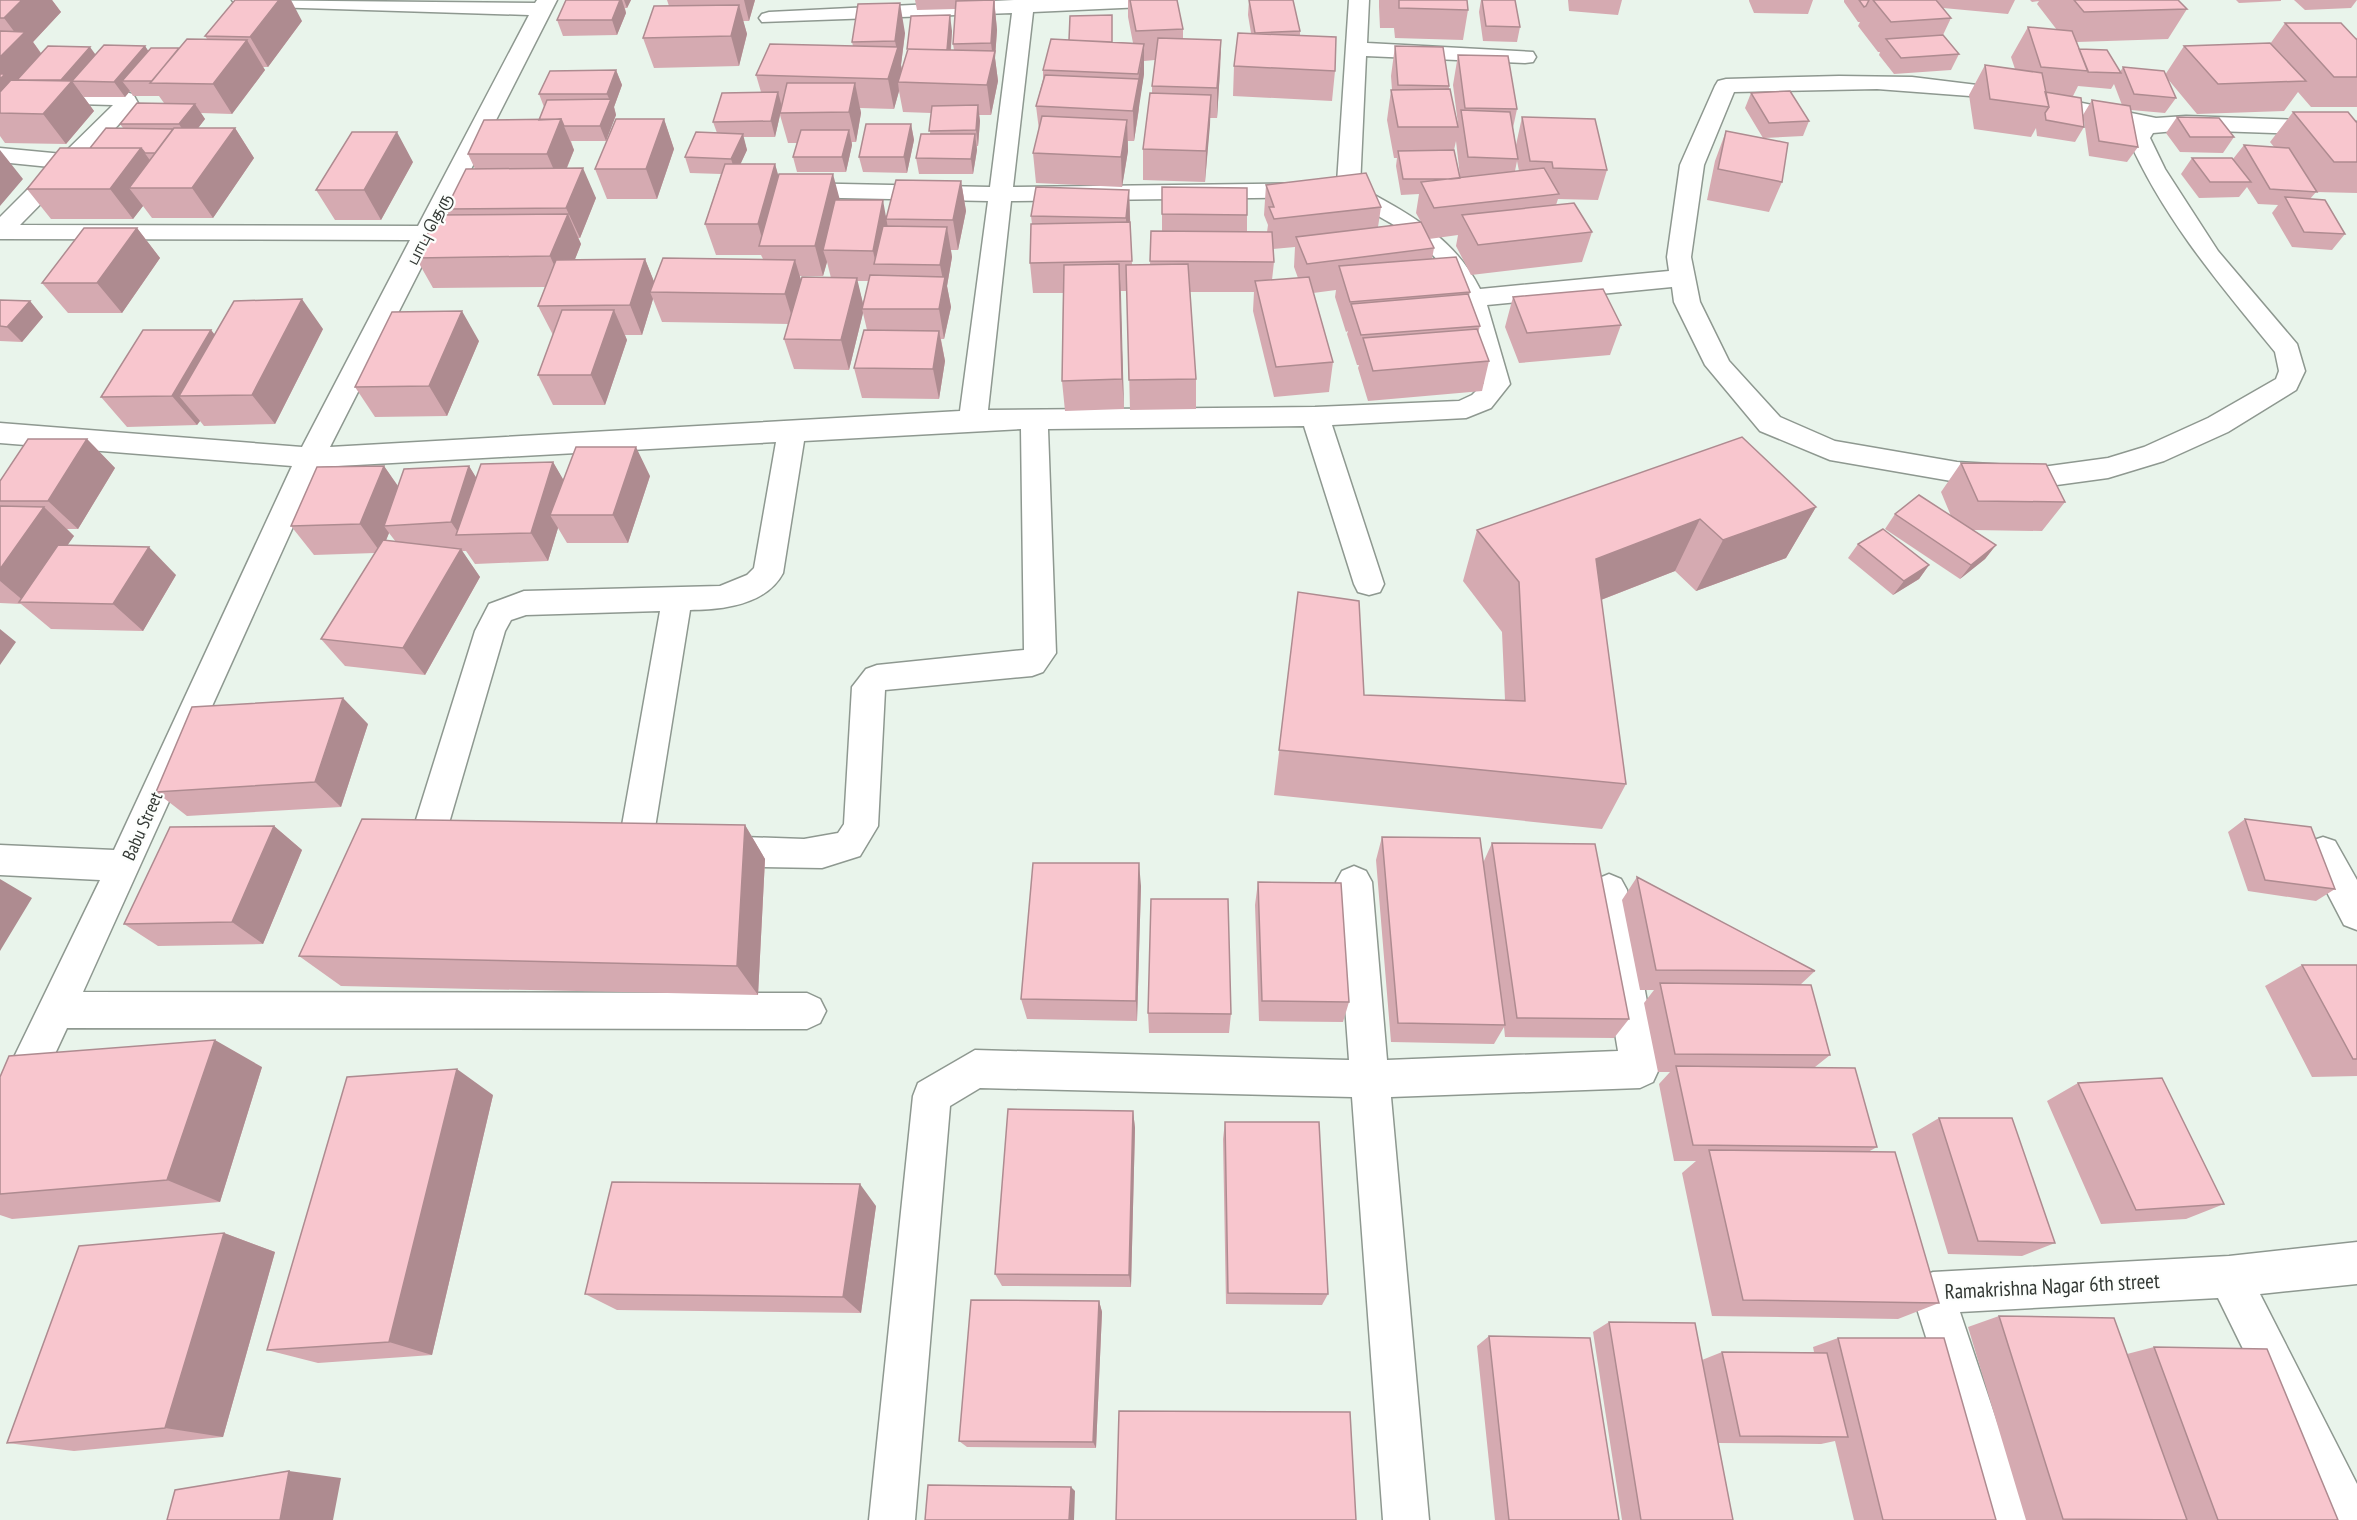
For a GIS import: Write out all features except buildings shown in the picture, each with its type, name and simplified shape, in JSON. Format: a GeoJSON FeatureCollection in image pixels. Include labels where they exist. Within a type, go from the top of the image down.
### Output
{"type":"FeatureCollection","features":[{"type":"Feature","properties":{"kind":"street"},"geometry":{"type":"LineString","coordinates":[[242,0],[545,5]]}},
{"type":"Feature","properties":{"kind":"street"},"geometry":{"type":"LineString","coordinates":[[769,18],[1024,4],[1166,0]]}},
{"type":"Feature","properties":{"kind":"street"},"geometry":{"type":"LineString","coordinates":[[1348,190],[1359,0]]}},
{"type":"Feature","properties":{"kind":"street"},"geometry":{"type":"LineString","coordinates":[[973,420],[1024,4]]}},
{"type":"Feature","properties":{"kind":"street","name":"பாபு தெரு"},"geometry":{"type":"LineString","coordinates":[[310,458],[545,5]]}},
{"type":"Feature","properties":{"kind":"street"},"geometry":{"type":"LineString","coordinates":[[1356,49],[1525,57]]}},
{"type":"Feature","properties":{"kind":"street"},"geometry":{"type":"LineString","coordinates":[[2156,125],[2081,108],[1933,86],[1877,82],[1726,86],[1692,165],[1679,257],[1687,302],[1718,365],[1770,424],[1830,450],[1957,472],[2042,477],[2108,468],[2154,454],[2218,425],[2287,384],[2292,371],[2288,350],[2209,256],[2143,151],[2139,138],[2144,129],[2156,125],[2186,123],[2357,129]]}},
{"type":"Feature","properties":{"kind":"street"},"geometry":{"type":"LineString","coordinates":[[0,231],[127,102],[125,99],[114,98],[26,95]]}},
{"type":"Feature","properties":{"kind":"street"},"geometry":{"type":"LineString","coordinates":[[0,155],[69,162]]}},
{"type":"Feature","properties":{"kind":"street"},"geometry":{"type":"LineString","coordinates":[[2,435],[310,458],[973,420],[1315,416],[1459,410],[1473,408],[1487,400],[1497,384],[1471,298],[1452,263],[1400,219],[1348,190],[1000,194],[768,189]]}},
{"type":"Feature","properties":{"kind":"street"},"geometry":{"type":"LineString","coordinates":[[0,231],[427,233]]}},
{"type":"Feature","properties":{"kind":"street"},"geometry":{"type":"LineString","coordinates":[[1471,298],[1683,278]]}},
{"type":"Feature","properties":{"kind":"street"},"geometry":{"type":"LineString","coordinates":[[1315,416],[1369,585]]}},
{"type":"Feature","properties":{"kind":"street"},"geometry":{"type":"LineString","coordinates":[[677,600],[623,848],[817,854],[850,844],[861,826],[868,687],[877,678],[1032,663],[1040,653],[1034,419]]}},
{"type":"Feature","properties":{"kind":"street"},"geometry":{"type":"LineString","coordinates":[[496,844],[449,842],[434,833],[432,823],[490,631],[500,612],[524,603],[723,598],[758,584],[768,573],[792,432]]}},
{"type":"Feature","properties":{"kind":"street","name":"Babu Street"},"geometry":{"type":"LineString","coordinates":[[0,1128],[124,866],[310,458]]}},
{"type":"Feature","properties":{"kind":"street"},"geometry":{"type":"LineString","coordinates":[[2323,852],[2357,914]]}},
{"type":"Feature","properties":{"kind":"street"},"geometry":{"type":"LineString","coordinates":[[0,860],[124,866]]}},
{"type":"Feature","properties":{"kind":"street"},"geometry":{"type":"LineString","coordinates":[[1354,882],[1406,1520]]}},
{"type":"Feature","properties":{"kind":"street"},"geometry":{"type":"LineString","coordinates":[[892,1520],[932,1096],[975,1069],[1370,1079],[1640,1069],[1609,890]]}},
{"type":"Feature","properties":{"kind":"street"},"geometry":{"type":"LineString","coordinates":[[57,1010],[807,1011]]}},
{"type":"Feature","properties":{"kind":"street","name":"Ramakrishna Nagar 6th street"},"geometry":{"type":"LineString","coordinates":[[2007,1520],[1933,1293],[2229,1277],[2357,1263]]}},
{"type":"Feature","properties":{"kind":"street"},"geometry":{"type":"LineString","coordinates":[[2229,1277],[2351,1520]]}}]}
